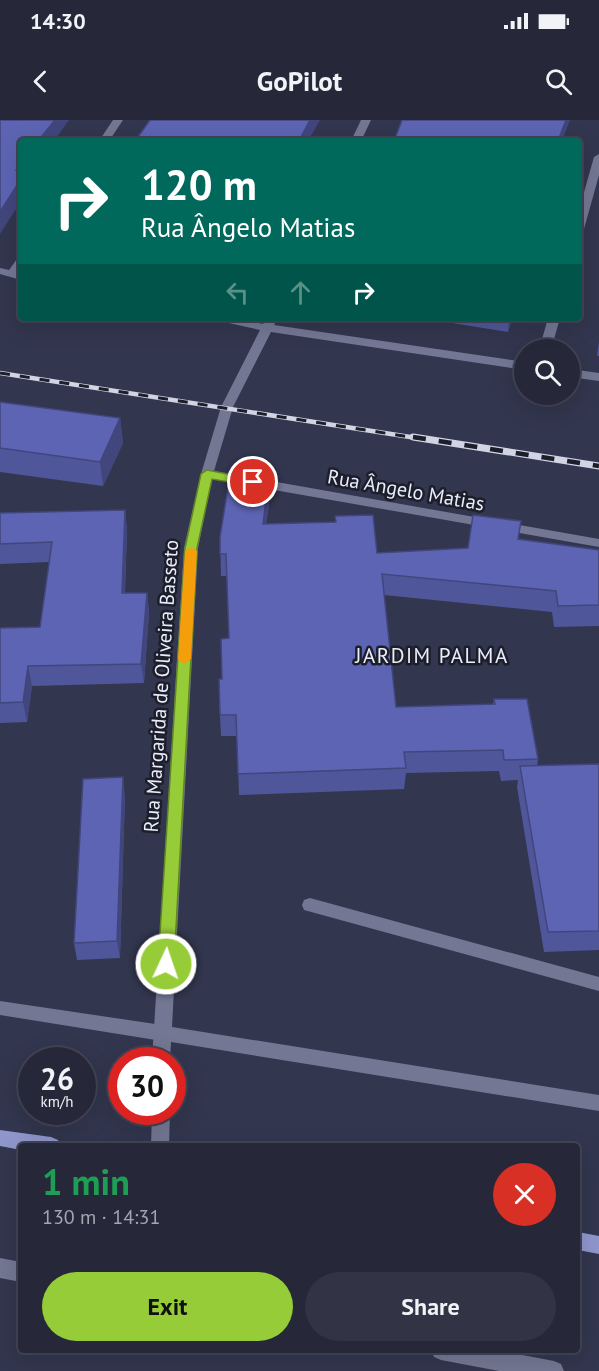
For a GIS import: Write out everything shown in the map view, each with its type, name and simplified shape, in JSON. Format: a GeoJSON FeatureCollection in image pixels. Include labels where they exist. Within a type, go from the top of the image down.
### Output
{"type":"FeatureCollection","features":[{"type":"Feature","properties":{"kind":"main road"},"geometry":{"type":"LineString","coordinates":[[0,1137],[34,1143]]}},
{"type":"Feature","properties":{"kind":"main road"},"geometry":{"type":"LineString","coordinates":[[580,1241],[599,1245]]}},
{"type":"Feature","properties":{"kind":"street"},"geometry":{"type":"LineString","coordinates":[[106,138],[118,120]]}},
{"type":"Feature","properties":{"kind":"street"},"geometry":{"type":"LineString","coordinates":[[357,138],[366,120]]}},
{"type":"Feature","properties":{"kind":"street"},"geometry":{"type":"LineString","coordinates":[[582,218],[599,158]]}},
{"type":"Feature","properties":{"kind":"street"},"geometry":{"type":"LineString","coordinates":[[250,321],[514,364]]}},
{"type":"Feature","properties":{"kind":"street"},"geometry":{"type":"LineString","coordinates":[[548,339],[553,321]]}},
{"type":"Feature","properties":{"kind":"street","name":"Rua Margarida de Oliveira Basseto"},"geometry":{"type":"LineString","coordinates":[[161,1047],[191,548],[207,474],[227,407],[270,323]]}},
{"type":"Feature","properties":{"kind":"street"},"geometry":{"type":"LineString","coordinates":[[580,374],[599,377]]}},
{"type":"Feature","properties":{"kind":"street","name":"Rua Ângelo Matias"},"geometry":{"type":"LineString","coordinates":[[207,474],[599,543]]}},
{"type":"Feature","properties":{"kind":"street"},"geometry":{"type":"LineString","coordinates":[[310,905],[599,984]]}},
{"type":"Feature","properties":{"kind":"street"},"geometry":{"type":"LineString","coordinates":[[0,1008],[599,1103]]}},
{"type":"Feature","properties":{"kind":"street"},"geometry":{"type":"LineString","coordinates":[[160,1143],[161,1125]]}},
{"type":"Feature","properties":{"kind":"street"},"geometry":{"type":"LineString","coordinates":[[0,1268],[18,1271]]}},
{"type":"Feature","properties":{"kind":"street"},"geometry":{"type":"LineString","coordinates":[[457,1353],[554,1371]]}},
{"type":"Feature","properties":{"kind":"building"},"geometry":{"type":"Polygon","coordinates":[[[0,120],[55,120],[40,138],[18,138],[18,168],[16,170],[18,170],[18,184],[0,212],[0,120]]]}},
{"type":"Feature","properties":{"kind":"building"},"geometry":{"type":"Polygon","coordinates":[[[150,120],[310,120],[301,138],[137,138],[150,120]]]}},
{"type":"Feature","properties":{"kind":"building"},"geometry":{"type":"Polygon","coordinates":[[[402,120],[566,120],[559,138],[395,138],[402,120]]]}},
{"type":"Feature","properties":{"kind":"building"},"geometry":{"type":"Polygon","coordinates":[[[0,402],[120,418],[100,462],[0,448],[0,402]]]}},
{"type":"Feature","properties":{"kind":"building"},"geometry":{"type":"Polygon","coordinates":[[[229,481],[268,483],[263,524],[336,522],[335,516],[373,515],[377,553],[468,548],[473,515],[521,521],[518,539],[599,550],[599,605],[558,606],[556,591],[382,574],[396,707],[495,704],[494,699],[527,699],[538,759],[504,760],[503,750],[404,752],[406,768],[238,774],[236,715],[220,715],[221,639],[229,638],[226,554],[220,554],[220,537],[229,481]]]}},
{"type":"Feature","properties":{"kind":"building"},"geometry":{"type":"Polygon","coordinates":[[[125,510],[122,593],[147,593],[141,664],[28,666],[23,702],[0,703],[0,628],[40,627],[52,542],[0,544],[0,513],[125,510]]]}},
{"type":"Feature","properties":{"kind":"building"},"geometry":{"type":"Polygon","coordinates":[[[599,764],[599,931],[548,932],[520,766],[599,764]]]}},
{"type":"Feature","properties":{"kind":"building"},"geometry":{"type":"Polygon","coordinates":[[[123,777],[117,941],[74,943],[83,779],[123,777]]]}},
{"type":"Feature","properties":{"kind":"railway"},"geometry":{"type":"LineString","coordinates":[[0,373],[423,439]]}},
{"type":"Feature","properties":{"kind":"railway"},"geometry":{"type":"LineString","coordinates":[[413,437],[599,466]]}},
{"type":"Feature","properties":{"kind":"slow traffic"},"geometry":{"type":"LineString","coordinates":[[184,659],[191,551]]}},
{"type":"Feature","properties":{"kind":"district","name":"JARDIM PALMA"},"geometry":{"type":"Point","coordinates":[432,656]}},
{"type":"Feature","properties":{"kind":"route"},"geometry":{"type":"LineString","coordinates":[[166,964],[191,548],[207,474],[253,482]]}}]}
